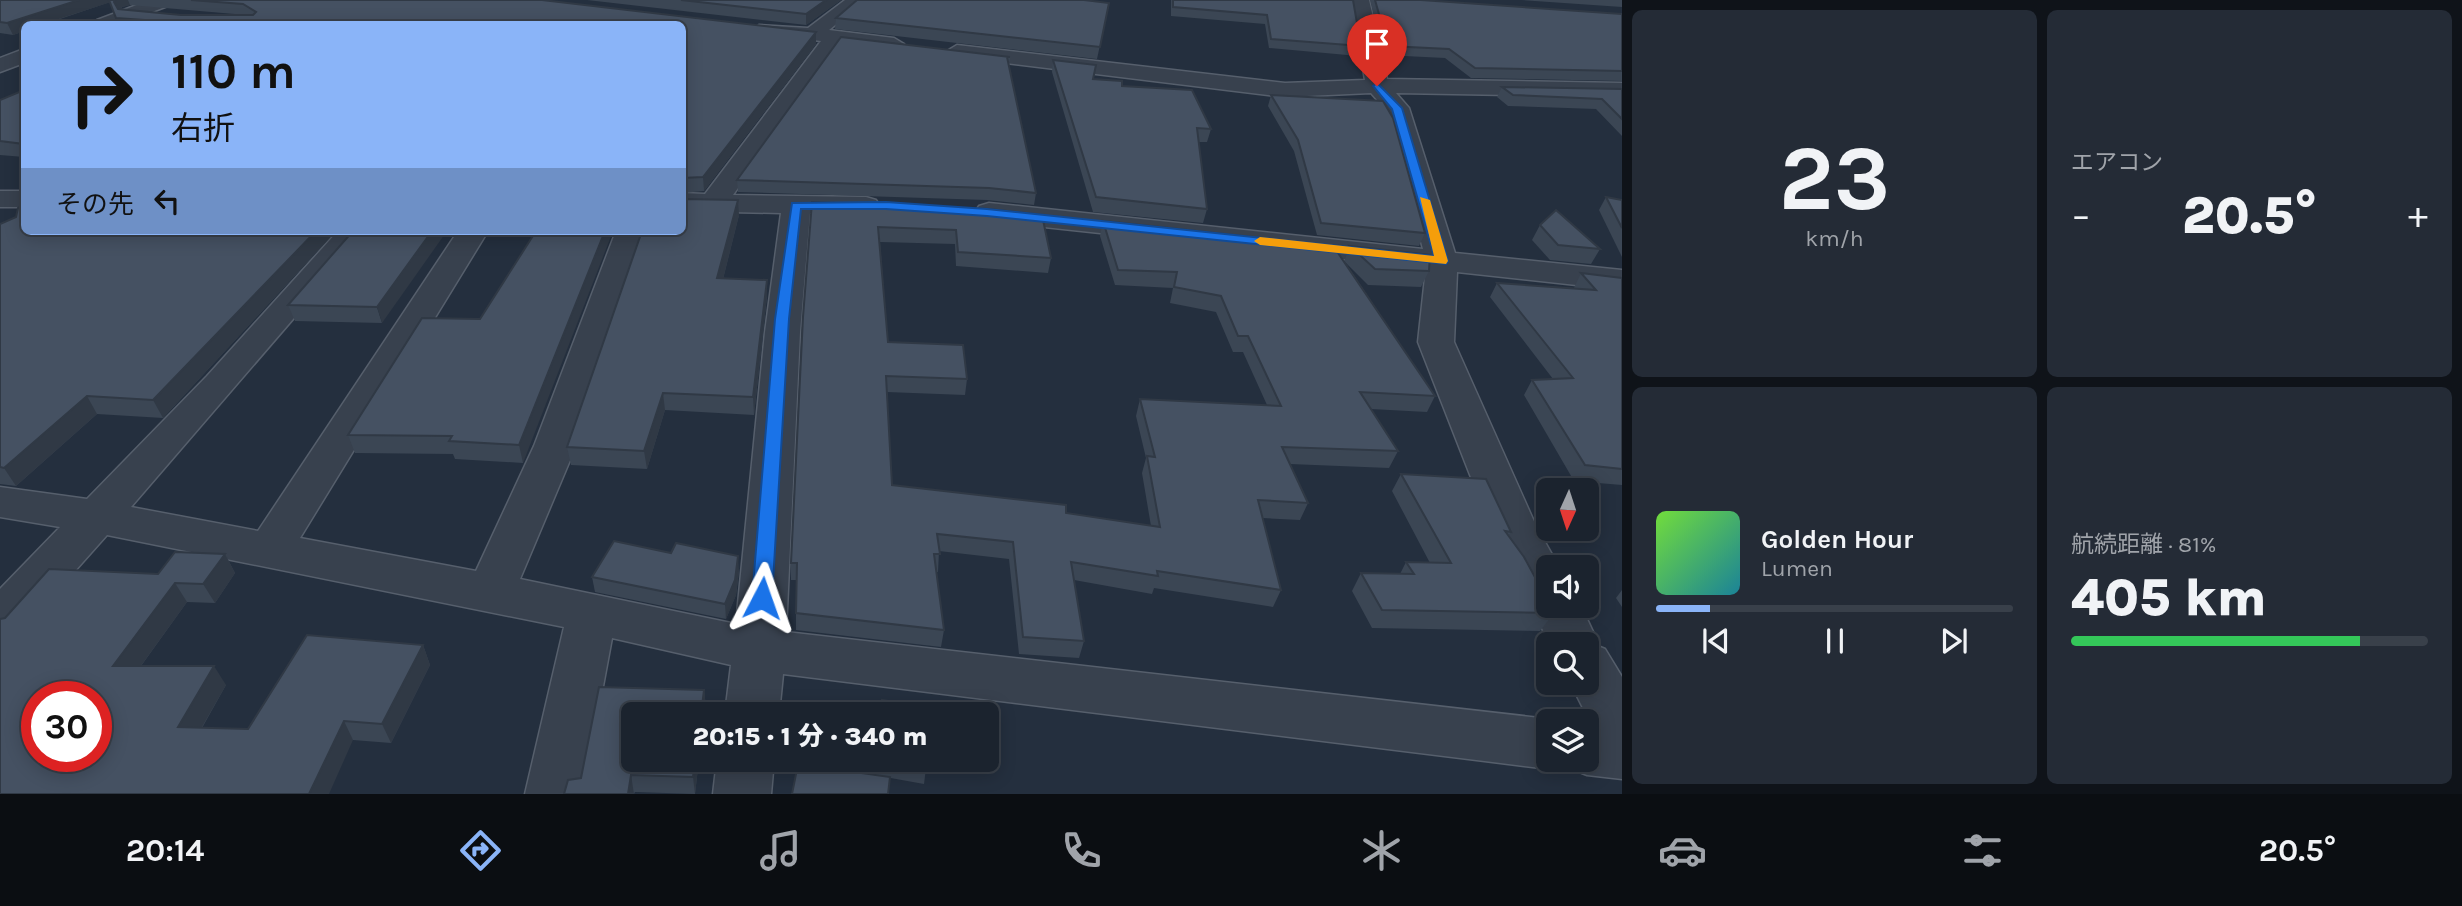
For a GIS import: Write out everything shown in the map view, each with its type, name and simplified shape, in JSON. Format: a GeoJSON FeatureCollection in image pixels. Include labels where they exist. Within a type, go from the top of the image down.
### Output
{"type":"FeatureCollection","features":[{"type":"Feature","properties":{"kind":"street"},"geometry":{"type":"LineString","coordinates":[[713,202],[824,36],[857,0]]}},
{"type":"Feature","properties":{"kind":"street"},"geometry":{"type":"LineString","coordinates":[[1360,0],[1377,86],[1397,108],[1442,261],[1436,342],[1513,526],[1536,569]]}},
{"type":"Feature","properties":{"kind":"street"},"geometry":{"type":"LineString","coordinates":[[113,21],[130,15],[168,9]]}},
{"type":"Feature","properties":{"kind":"street"},"geometry":{"type":"LineString","coordinates":[[743,26],[1285,90],[1377,86],[1622,90]]}},
{"type":"Feature","properties":{"kind":"street"},"geometry":{"type":"LineString","coordinates":[[0,65],[21,56]]}},
{"type":"Feature","properties":{"kind":"street"},"geometry":{"type":"LineString","coordinates":[[686,202],[898,206]]}},
{"type":"Feature","properties":{"kind":"street"},"geometry":{"type":"LineString","coordinates":[[752,702],[759,650],[775,405],[796,205]]}},
{"type":"Feature","properties":{"kind":"street"},"geometry":{"type":"LineString","coordinates":[[962,211],[1622,280]]}},
{"type":"Feature","properties":{"kind":"street"},"geometry":{"type":"LineString","coordinates":[[0,621],[220,384],[350,235]]}},
{"type":"Feature","properties":{"kind":"street"},"geometry":{"type":"LineString","coordinates":[[269,550],[470,235]]}},
{"type":"Feature","properties":{"kind":"street"},"geometry":{"type":"LineString","coordinates":[[490,592],[555,446],[630,235]]}},
{"type":"Feature","properties":{"kind":"street"},"geometry":{"type":"LineString","coordinates":[[0,502],[97,517],[490,592],[759,650],[1536,742]]}},
{"type":"Feature","properties":{"kind":"street"},"geometry":{"type":"LineString","coordinates":[[554,794],[592,614]]}},
{"type":"Feature","properties":{"kind":"street"},"geometry":{"type":"LineString","coordinates":[[1599,686],[1622,729]]}},
{"type":"Feature","properties":{"kind":"street"},"geometry":{"type":"LineString","coordinates":[[1599,750],[1622,753]]}},
{"type":"Feature","properties":{"kind":"street"},"geometry":{"type":"LineString","coordinates":[[742,794],[745,772]]}},
{"type":"Feature","properties":{"kind":"building"},"geometry":{"type":"Polygon","coordinates":[[[0,0],[79,0],[7,23],[0,22],[0,0]]]}},
{"type":"Feature","properties":{"kind":"building"},"geometry":{"type":"Polygon","coordinates":[[[109,0],[115,0],[118,9],[181,15],[253,15],[256,12],[243,4],[191,0],[542,0],[816,32],[703,177],[686,178],[686,21],[158,21],[116,18],[109,0]]]}},
{"type":"Feature","properties":{"kind":"building"},"geometry":{"type":"Polygon","coordinates":[[[681,0],[826,0],[806,14],[681,0]]]}},
{"type":"Feature","properties":{"kind":"building"},"geometry":{"type":"Polygon","coordinates":[[[857,0],[1084,0],[1109,3],[1100,47],[836,18],[857,0]]]}},
{"type":"Feature","properties":{"kind":"building"},"geometry":{"type":"Polygon","coordinates":[[[1173,0],[1353,0],[1361,46],[1271,39],[1267,15],[1173,7],[1173,0]]]}},
{"type":"Feature","properties":{"kind":"building"},"geometry":{"type":"Polygon","coordinates":[[[1375,0],[1421,0],[1622,14],[1622,71],[1475,68],[1449,49],[1388,46],[1375,0]]]}},
{"type":"Feature","properties":{"kind":"building"},"geometry":{"type":"Polygon","coordinates":[[[841,37],[1010,57],[1007,57],[1036,193],[989,188],[737,180],[841,37]]]}},
{"type":"Feature","properties":{"kind":"building"},"geometry":{"type":"Polygon","coordinates":[[[1053,60],[1096,65],[1093,79],[1122,81],[1122,86],[1192,90],[1211,129],[1197,128],[1207,209],[1096,197],[1053,60]]]}},
{"type":"Feature","properties":{"kind":"building"},"geometry":{"type":"Polygon","coordinates":[[[1502,87],[1622,89],[1622,119],[1602,99],[1513,95],[1502,87]]]}},
{"type":"Feature","properties":{"kind":"building"},"geometry":{"type":"Polygon","coordinates":[[[21,91],[21,144],[0,141],[0,100],[21,91]]]}},
{"type":"Feature","properties":{"kind":"building"},"geometry":{"type":"Polygon","coordinates":[[[1271,95],[1383,101],[1393,118],[1425,233],[1321,223],[1298,140],[1271,95]]]}},
{"type":"Feature","properties":{"kind":"building"},"geometry":{"type":"Polygon","coordinates":[[[1606,197],[1622,200],[1622,228],[1606,197]]]}},
{"type":"Feature","properties":{"kind":"building"},"geometry":{"type":"Polygon","coordinates":[[[686,199],[738,200],[717,278],[767,280],[753,397],[663,393],[644,451],[567,447],[641,235],[686,235],[686,199]]]}},
{"type":"Feature","properties":{"kind":"building"},"geometry":{"type":"Polygon","coordinates":[[[812,202],[989,209],[1042,215],[1051,258],[958,252],[956,230],[878,227],[888,342],[963,345],[967,379],[886,376],[892,485],[1066,505],[1066,513],[1160,527],[1147,456],[1155,457],[1140,399],[1281,406],[1248,336],[1238,336],[1221,296],[1174,287],[1177,272],[1118,270],[1103,221],[1251,237],[1255,243],[1341,246],[1336,250],[1435,396],[1360,392],[1398,451],[1282,447],[1308,503],[1258,500],[1281,590],[1157,571],[1158,576],[1071,562],[1084,641],[1023,637],[1013,542],[937,534],[940,554],[934,554],[944,630],[796,613],[797,563],[791,563],[803,317],[812,202]]]}},
{"type":"Feature","properties":{"kind":"building"},"geometry":{"type":"Polygon","coordinates":[[[21,206],[21,235],[312,235],[153,400],[87,396],[4,468],[0,467],[0,224],[16,217],[21,206]]]}},
{"type":"Feature","properties":{"kind":"building"},"geometry":{"type":"Polygon","coordinates":[[[1556,210],[1600,249],[1558,245],[1540,225],[1556,210]]]}},
{"type":"Feature","properties":{"kind":"building"},"geometry":{"type":"Polygon","coordinates":[[[349,235],[429,235],[377,307],[288,305],[349,235]]]}},
{"type":"Feature","properties":{"kind":"building"},"geometry":{"type":"Polygon","coordinates":[[[533,235],[603,235],[519,445],[449,441],[452,436],[348,435],[422,318],[480,319],[533,235]]]}},
{"type":"Feature","properties":{"kind":"building"},"geometry":{"type":"Polygon","coordinates":[[[1350,246],[1430,255],[1429,271],[1375,269],[1350,246]]]}},
{"type":"Feature","properties":{"kind":"building"},"geometry":{"type":"Polygon","coordinates":[[[1581,273],[1622,278],[1622,469],[1585,465],[1532,380],[1573,378],[1497,283],[1596,290],[1581,273]]]}},
{"type":"Feature","properties":{"kind":"building"},"geometry":{"type":"Polygon","coordinates":[[[1401,474],[1486,479],[1511,532],[1505,531],[1536,579],[1536,613],[1382,610],[1361,573],[1414,574],[1406,562],[1451,563],[1401,474]]]}},
{"type":"Feature","properties":{"kind":"building"},"geometry":{"type":"Polygon","coordinates":[[[614,541],[671,553],[676,543],[738,556],[735,580],[725,604],[592,577],[614,541]]]}},
{"type":"Feature","properties":{"kind":"building"},"geometry":{"type":"Polygon","coordinates":[[[175,552],[225,554],[203,584],[175,583],[113,666],[214,666],[178,727],[248,729],[307,635],[423,645],[382,724],[344,721],[309,794],[0,794],[0,619],[5,618],[49,569],[158,574],[175,552]]]}},
{"type":"Feature","properties":{"kind":"building"},"geometry":{"type":"Polygon","coordinates":[[[599,687],[704,690],[702,702],[621,702],[621,772],[694,772],[693,777],[631,775],[628,794],[564,794],[568,780],[581,778],[599,687]]]}},
{"type":"Feature","properties":{"kind":"building"},"geometry":{"type":"Polygon","coordinates":[[[796,772],[855,772],[890,777],[888,794],[792,794],[796,772]]]}},
{"type":"Feature","properties":{"kind":"slow traffic"},"geometry":{"type":"LineString","coordinates":[[1260,241],[1442,261],[1424,200]]}},
{"type":"Feature","properties":{"kind":"route"},"geometry":{"type":"LineString","coordinates":[[762,598],[784,294],[796,205],[886,206],[987,212],[1442,261],[1397,108],[1377,86]]}}]}
